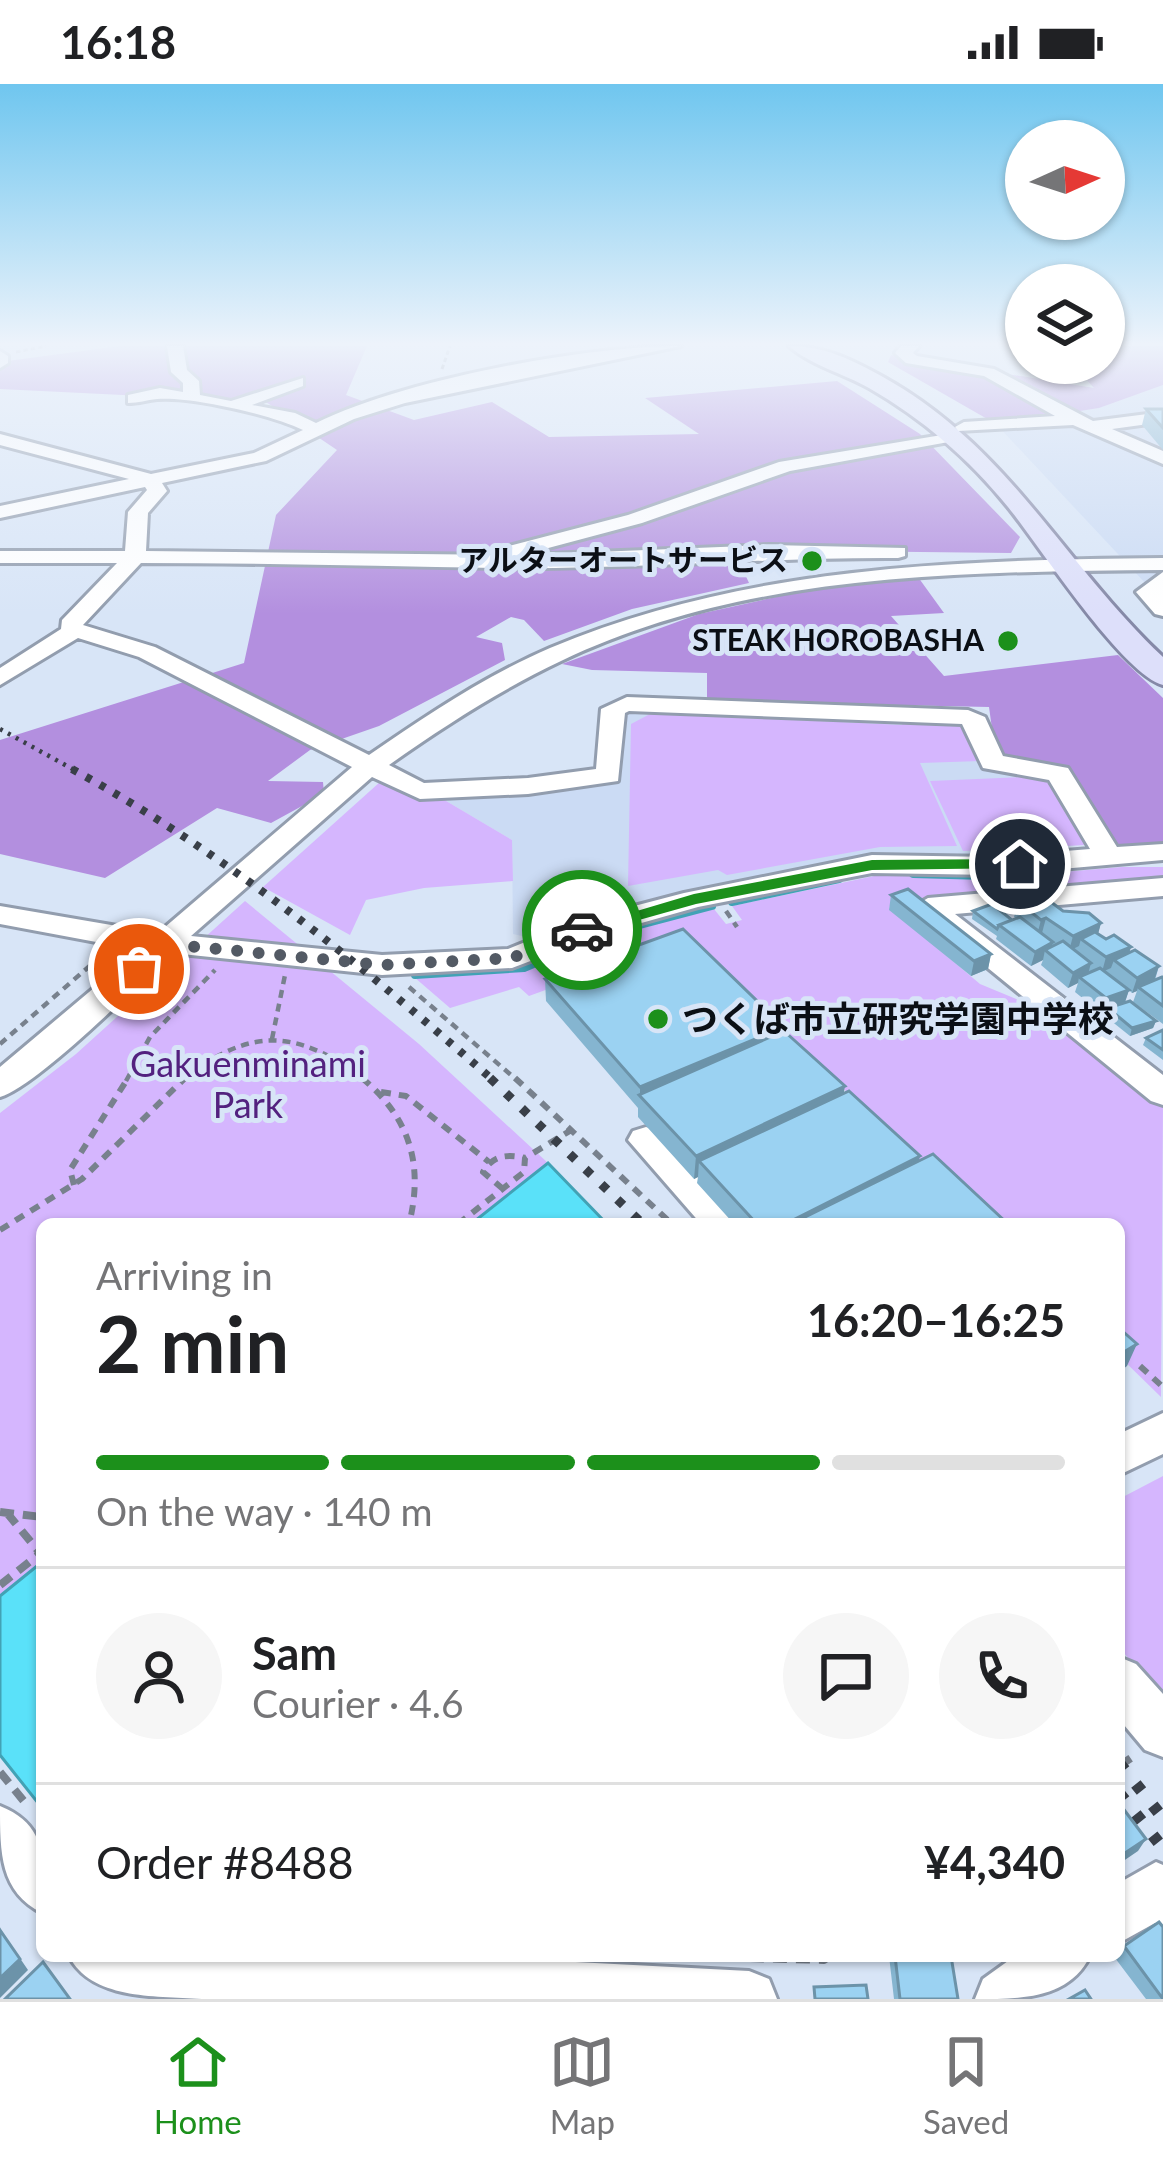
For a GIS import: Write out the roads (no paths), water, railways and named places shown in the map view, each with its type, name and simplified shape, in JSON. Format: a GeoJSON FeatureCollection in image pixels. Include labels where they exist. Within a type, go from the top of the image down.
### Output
{"type":"FeatureCollection","features":[{"type":"Feature","properties":{"kind":"main road"},"geometry":{"type":"LineString","coordinates":[[965,435],[1016,475],[1163,675]]}},
{"type":"Feature","properties":{"kind":"main road"},"geometry":{"type":"LineString","coordinates":[[1077,564],[1163,645]]}},
{"type":"Feature","properties":{"kind":"street"},"geometry":{"type":"LineString","coordinates":[[0,512],[259,457],[305,435]]}},
{"type":"Feature","properties":{"kind":"street"},"geometry":{"type":"LineString","coordinates":[[472,558],[622,523],[786,466],[937,435]]}},
{"type":"Feature","properties":{"kind":"street"},"geometry":{"type":"LineString","coordinates":[[1111,435],[1163,458]]}},
{"type":"Feature","properties":{"kind":"street"},"geometry":{"type":"LineString","coordinates":[[0,439],[151,480],[157,491],[138,512],[135,557],[70,625],[166,661],[420,791],[528,786],[609,775],[613,709],[627,704],[955,714],[976,722],[992,762],[1059,774],[1107,854]]}},
{"type":"Feature","properties":{"kind":"street"},"geometry":{"type":"LineString","coordinates":[[0,557],[472,558],[498,562],[844,550],[985,555],[999,565]]}},
{"type":"Feature","properties":{"kind":"street"},"geometry":{"type":"LineString","coordinates":[[0,1084],[368,767],[501,680],[628,626],[724,598],[821,579],[999,565],[1163,564]]}},
{"type":"Feature","properties":{"kind":"street"},"geometry":{"type":"LineString","coordinates":[[1163,578],[1147,592],[1163,609]]}},
{"type":"Feature","properties":{"kind":"street"},"geometry":{"type":"LineString","coordinates":[[0,678],[76,630]]}},
{"type":"Feature","properties":{"kind":"street"},"geometry":{"type":"LineString","coordinates":[[0,915],[167,944],[382,965],[512,958],[588,928],[694,899],[872,865],[993,866],[1163,852]]}},
{"type":"Feature","properties":{"kind":"street"},"geometry":{"type":"LineString","coordinates":[[1163,887],[928,907],[1163,1094]]}},
{"type":"Feature","properties":{"kind":"street"},"geometry":{"type":"LineString","coordinates":[[1048,898],[1085,925]]}},
{"type":"Feature","properties":{"kind":"street"},"geometry":{"type":"LineString","coordinates":[[646,1140],[718,1218]]}},
{"type":"Feature","properties":{"kind":"street"},"geometry":{"type":"LineString","coordinates":[[1125,1453],[1163,1432]]}},
{"type":"Feature","properties":{"kind":"street"},"geometry":{"type":"LineString","coordinates":[[1125,1692],[1153,1741]]}},
{"type":"Feature","properties":{"kind":"street"},"geometry":{"type":"LineString","coordinates":[[14,1820],[36,1872]]}},
{"type":"Feature","properties":{"kind":"street"},"geometry":{"type":"LineString","coordinates":[[1125,1912],[1156,1889],[1163,1899]]}},
{"type":"Feature","properties":{"kind":"street"},"geometry":{"type":"LineString","coordinates":[[103,1962],[106,1966],[748,1999]]}},
{"type":"Feature","properties":{"kind":"street"},"geometry":{"type":"LineString","coordinates":[[1003,1999],[1054,1962]]}},
{"type":"Feature","properties":{"kind":"water"},"geometry":{"type":"Polygon","coordinates":[[[548,1163],[601,1218],[479,1218],[548,1163]]]}},
{"type":"Feature","properties":{"kind":"water"},"geometry":{"type":"Polygon","coordinates":[[[36,1567],[36,1800],[0,1755],[0,1596],[36,1567]]]}},
{"type":"Feature","properties":{"kind":"waterway"},"geometry":{"type":"LineString","coordinates":[[913,874],[985,876],[1054,869]]}},
{"type":"Feature","properties":{"kind":"waterway"},"geometry":{"type":"LineString","coordinates":[[732,902],[839,879]]}},
{"type":"Feature","properties":{"kind":"waterway"},"geometry":{"type":"LineString","coordinates":[[415,975],[524,968],[602,935],[712,906]]}},
{"type":"Feature","properties":{"kind":"railway"},"geometry":{"type":"LineString","coordinates":[[0,729],[78,772]]}},
{"type":"Feature","properties":{"kind":"railway"},"geometry":{"type":"LineString","coordinates":[[72,769],[184,837],[292,913],[494,1081]]}},
{"type":"Feature","properties":{"kind":"railway"},"geometry":{"type":"LineString","coordinates":[[490,1078],[637,1218]]}},
{"type":"Feature","properties":{"kind":"railway"},"geometry":{"type":"LineString","coordinates":[[1125,1770],[1163,1818]]}},
{"type":"Feature","properties":{"kind":"railway"},"geometry":{"type":"LineString","coordinates":[[1125,1800],[1163,1848]]}},
{"type":"Feature","properties":{"kind":"place","name":"アルターオートサービス"},"geometry":{"type":"Point","coordinates":[812,561]}},
{"type":"Feature","properties":{"kind":"place","name":"STEAK HOROBASHA"},"geometry":{"type":"Point","coordinates":[1008,641]}},
{"type":"Feature","properties":{"kind":"place","name":"つくば市立研究学園中学校"},"geometry":{"type":"Point","coordinates":[658,1019]}},
{"type":"Feature","properties":{"kind":"park label","name":"Gakuenminami Park"},"geometry":{"type":"Point","coordinates":[248,1084]}}]}
